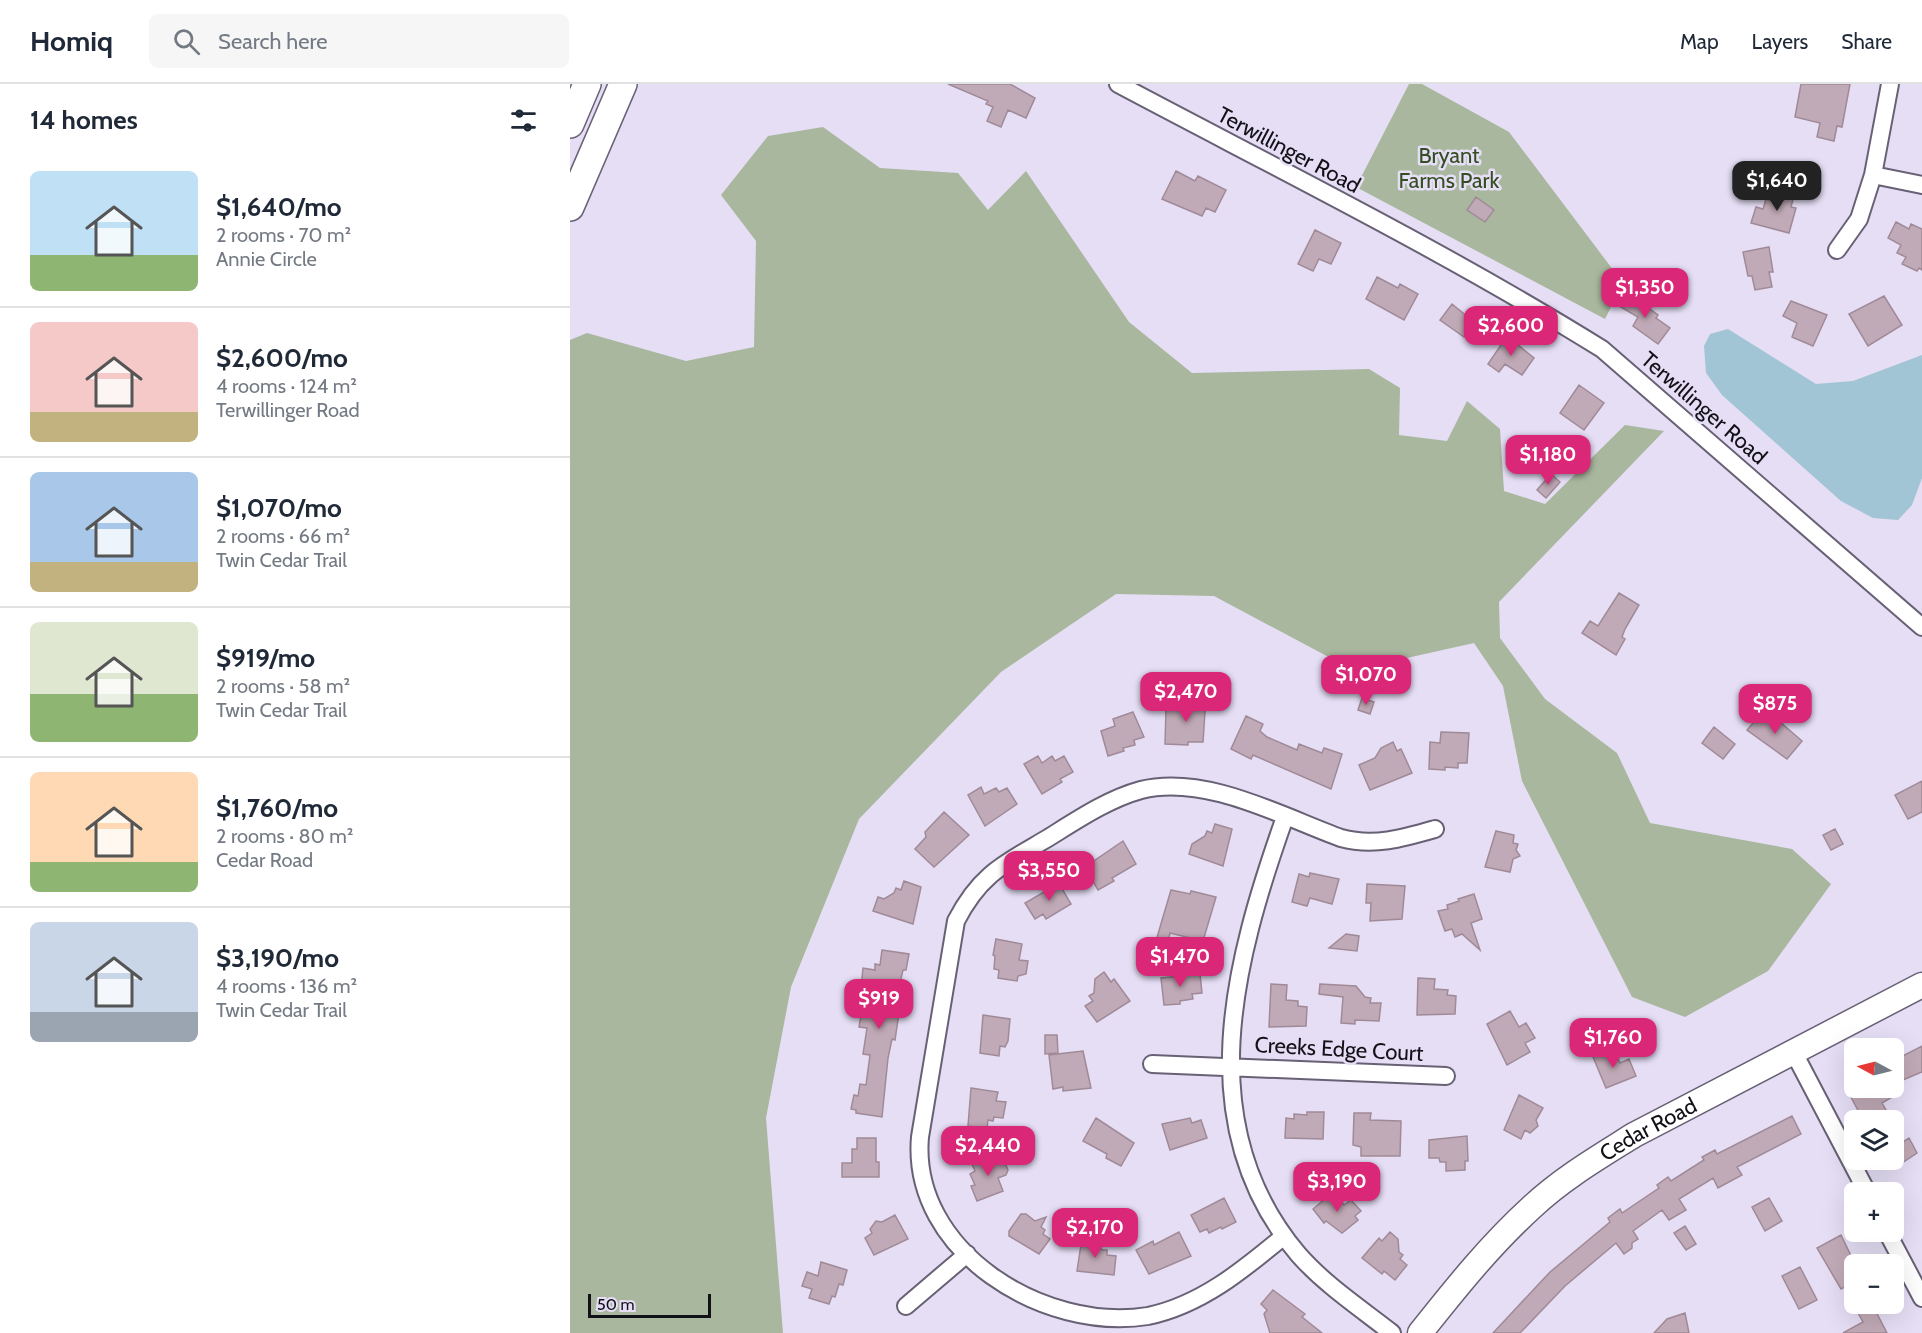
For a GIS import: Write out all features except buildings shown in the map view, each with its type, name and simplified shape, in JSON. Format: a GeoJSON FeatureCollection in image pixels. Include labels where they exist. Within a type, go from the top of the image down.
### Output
{"type":"FeatureCollection","features":[{"type":"Feature","properties":{"kind":"main road"},"geometry":{"type":"LineString","coordinates":[[570,124],[587,84]]}},
{"type":"Feature","properties":{"kind":"main road"},"geometry":{"type":"LineString","coordinates":[[570,207],[623,84]]}},
{"type":"Feature","properties":{"kind":"street","name":"Terwillinger Road"},"geometry":{"type":"LineString","coordinates":[[1118,84],[1471,273],[1602,349],[1922,627]]}},
{"type":"Feature","properties":{"kind":"street"},"geometry":{"type":"LineString","coordinates":[[1837,250],[1859,219],[1873,176],[1890,84]]}},
{"type":"Feature","properties":{"kind":"street"},"geometry":{"type":"LineString","coordinates":[[1873,176],[1922,185]]}},
{"type":"Feature","properties":{"kind":"street"},"geometry":{"type":"LineString","coordinates":[[1284,1236],[1231,1278],[1191,1302],[1123,1327],[1052,1311],[1004,1288],[967,1254],[932,1210],[920,1170],[920,1146],[956,921],[968,898],[994,870],[1074,822],[1123,796],[1142,790],[1171,786],[1201,788],[1341,838],[1362,842],[1384,842],[1435,829]]}},
{"type":"Feature","properties":{"kind":"street"},"geometry":{"type":"LineString","coordinates":[[1285,817],[1247,936],[1236,1004],[1231,1067],[1233,1115],[1238,1140],[1261,1201],[1284,1236],[1320,1275],[1392,1333]]}},
{"type":"Feature","properties":{"kind":"street","name":"Cedar Road"},"geometry":{"type":"LineString","coordinates":[[1420,1333],[1493,1244],[1555,1187],[1634,1135],[1922,986]]}},
{"type":"Feature","properties":{"kind":"street"},"geometry":{"type":"LineString","coordinates":[[1793,1051],[1862,1182]]}},
{"type":"Feature","properties":{"kind":"street","name":"Creeks Edge Court"},"geometry":{"type":"LineString","coordinates":[[1152,1064],[1446,1076]]}},
{"type":"Feature","properties":{"kind":"street"},"geometry":{"type":"LineString","coordinates":[[1892,1242],[1922,1298]]}},
{"type":"Feature","properties":{"kind":"street"},"geometry":{"type":"LineString","coordinates":[[906,1306],[967,1254]]}},
{"type":"Feature","properties":{"kind":"green space","name":"Bryant Farms Park"},"geometry":{"type":"Polygon","coordinates":[[[1409,84],[1422,84],[1509,132],[1623,283],[1605,319],[1356,187],[1409,84]]]}},
{"type":"Feature","properties":{"kind":"green space"},"geometry":{"type":"Polygon","coordinates":[[[823,127],[880,168],[958,173],[988,210],[1026,171],[1129,322],[1192,373],[1369,369],[1400,388],[1399,435],[1447,441],[1467,401],[1500,429],[1504,491],[1545,504],[1625,425],[1664,431],[1499,602],[1500,638],[1545,699],[1617,753],[1650,823],[1792,849],[1831,884],[1768,971],[1685,1017],[1632,997],[1522,781],[1503,686],[1474,643],[1353,670],[1214,596],[1116,594],[1001,672],[859,819],[791,987],[766,1118],[783,1333],[570,1333],[570,340],[587,333],[686,361],[754,347],[756,241],[721,195],[768,136],[823,127]]]}},
{"type":"Feature","properties":{"kind":"water"},"geometry":{"type":"Polygon","coordinates":[[[1728,329],[1816,384],[1853,381],[1922,355],[1922,478],[1912,505],[1898,520],[1873,518],[1841,501],[1722,395],[1706,373],[1704,346],[1710,334],[1728,329]]]}}]}
